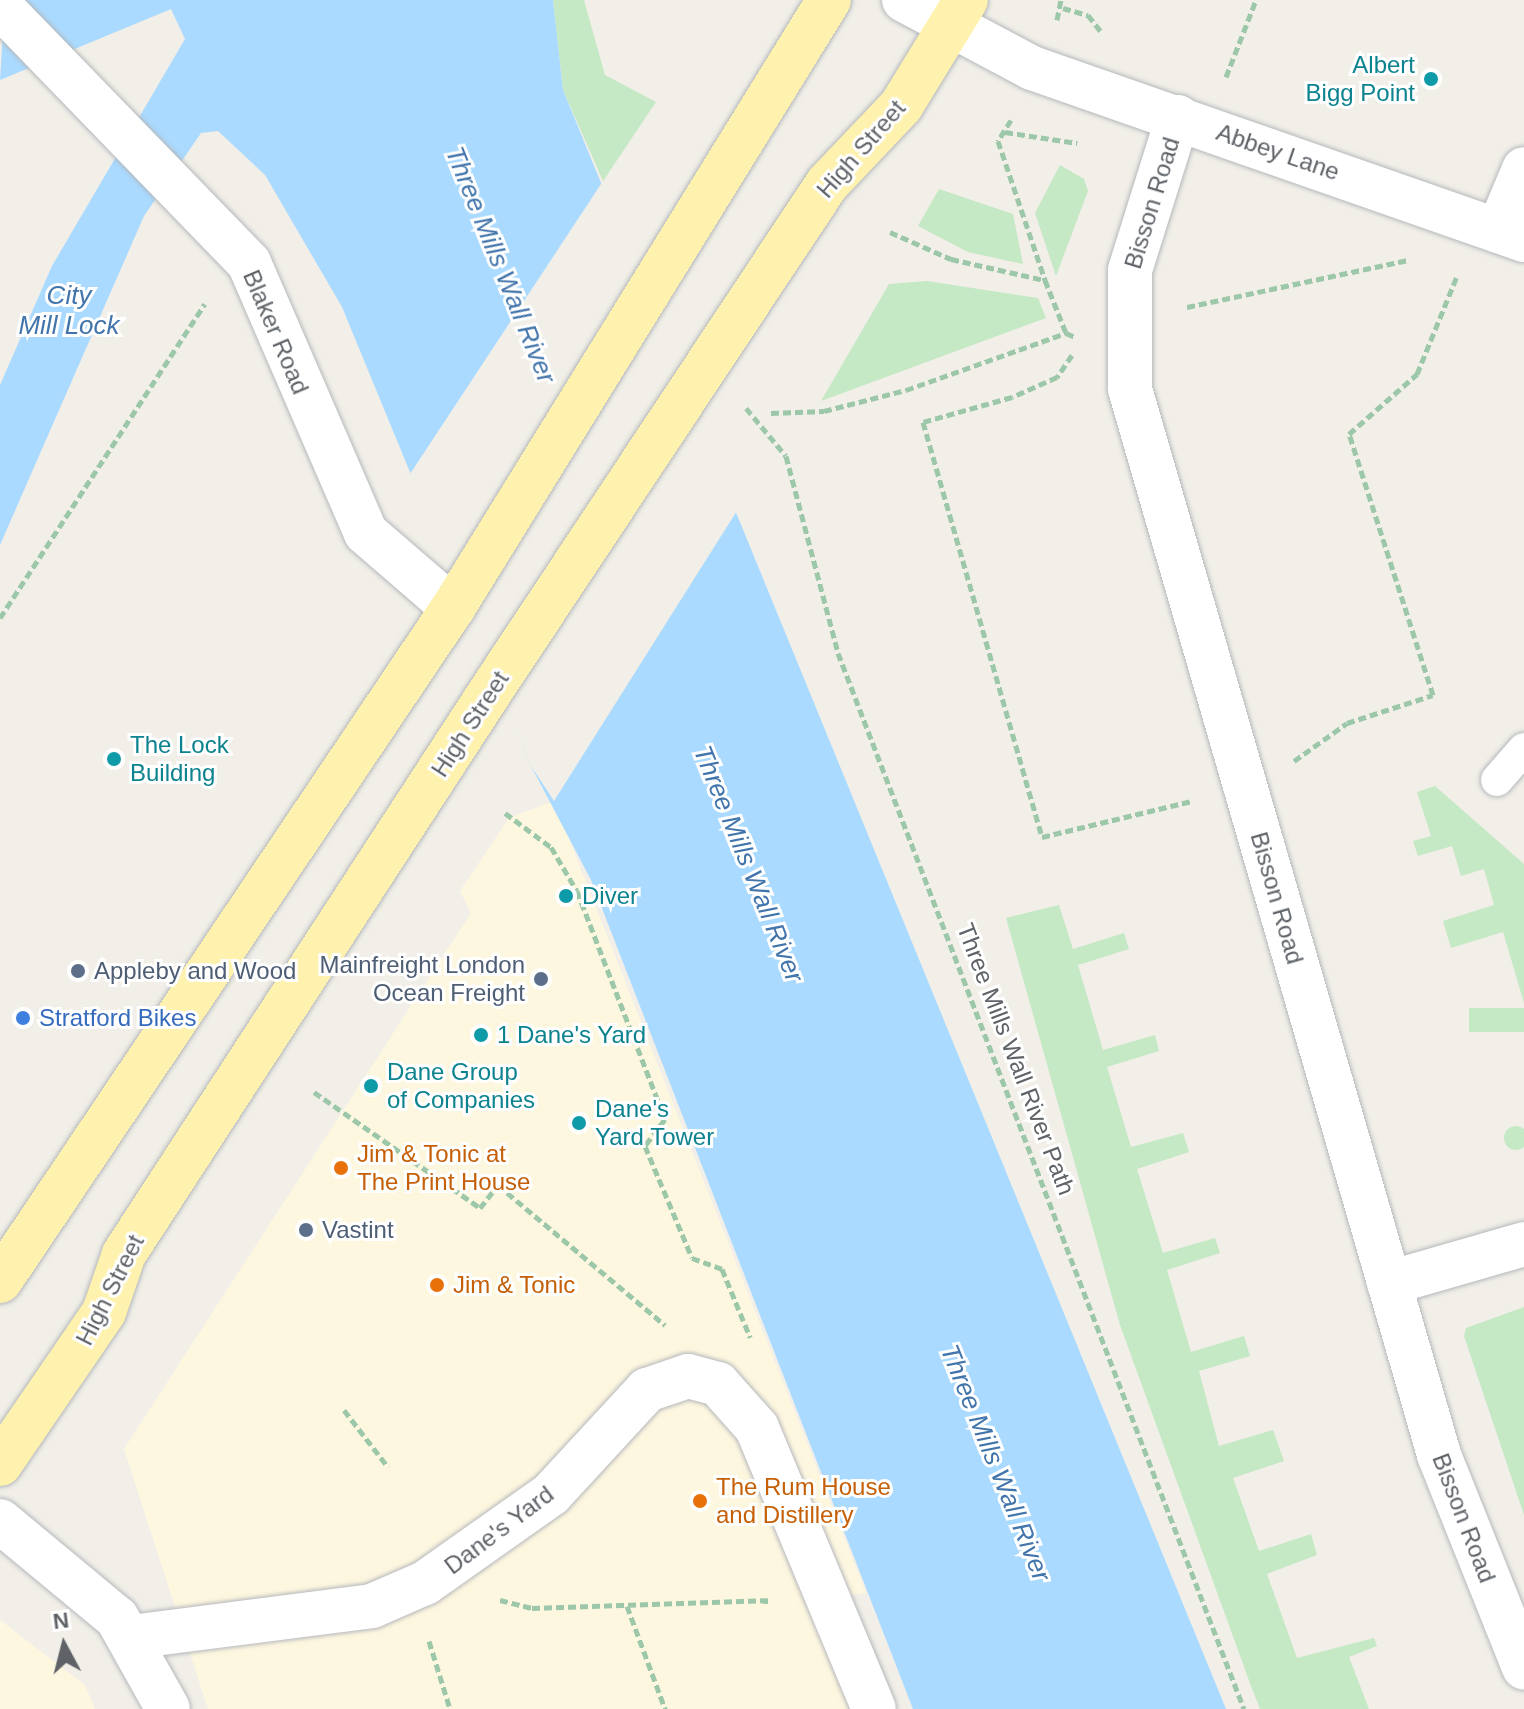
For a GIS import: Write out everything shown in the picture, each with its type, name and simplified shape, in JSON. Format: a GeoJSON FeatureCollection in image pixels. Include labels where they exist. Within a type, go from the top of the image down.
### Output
{"type":"FeatureCollection","features":[{"type":"Feature","properties":{"kind":"main road"},"geometry":{"type":"LineString","coordinates":[[0,1281],[456,602],[829,0]]}},
{"type":"Feature","properties":{"kind":"main road","name":"High Street"},"geometry":{"type":"LineString","coordinates":[[0,1464],[104,1312],[124,1254],[496,683],[827,184],[901,106],[958,14]]}},
{"type":"Feature","properties":{"kind":"street","name":"Abbey Lane"},"geometry":{"type":"LineString","coordinates":[[904,0],[958,14],[1032,68],[1500,231]]}},
{"type":"Feature","properties":{"kind":"street","name":"Blaker Road"},"geometry":{"type":"LineString","coordinates":[[0,6],[249,263],[346,500],[366,533],[456,602]]}},
{"type":"Feature","properties":{"kind":"street","name":"Bisson Road"},"geometry":{"type":"LineString","coordinates":[[1192,122],[1130,270],[1125,328],[1145,448],[1439,1455],[1524,1668]]}},
{"type":"Feature","properties":{"kind":"street"},"geometry":{"type":"LineString","coordinates":[[1500,231],[1524,169]]}},
{"type":"Feature","properties":{"kind":"street"},"geometry":{"type":"LineString","coordinates":[[1389,1283],[1524,1244]]}},
{"type":"Feature","properties":{"kind":"street"},"geometry":{"type":"LineString","coordinates":[[688,1376],[718,1384],[757,1428],[874,1709]]}},
{"type":"Feature","properties":{"kind":"street","name":"Dane's Yard"},"geometry":{"type":"LineString","coordinates":[[131,1637],[372,1606],[425,1583],[551,1494],[647,1390],[688,1376]]}},
{"type":"Feature","properties":{"kind":"street"},"geometry":{"type":"LineString","coordinates":[[0,1521],[96,1595],[131,1637],[168,1709]]}},
{"type":"Feature","properties":{"kind":"lane"},"geometry":{"type":"LineString","coordinates":[[1497,780],[1524,749]]}},
{"type":"Feature","properties":{"kind":"path"},"geometry":{"type":"LineString","coordinates":[[1057,20],[1063,8],[1061,0]]}},
{"type":"Feature","properties":{"kind":"path"},"geometry":{"type":"LineString","coordinates":[[1192,122],[1256,0]]}},
{"type":"Feature","properties":{"kind":"path"},"geometry":{"type":"LineString","coordinates":[[1063,8],[1088,15]]}},
{"type":"Feature","properties":{"kind":"path"},"geometry":{"type":"LineString","coordinates":[[1008,125],[998,141],[1066,333]]}},
{"type":"Feature","properties":{"kind":"path"},"geometry":{"type":"LineString","coordinates":[[1005,132],[1072,147],[1080,142]]}},
{"type":"Feature","properties":{"kind":"path"},"geometry":{"type":"LineString","coordinates":[[1125,328],[1202,302],[1413,259],[1500,231]]}},
{"type":"Feature","properties":{"kind":"path"},"geometry":{"type":"LineString","coordinates":[[771,413],[824,411],[906,390],[1066,333],[1082,340],[1057,377],[923,422],[1042,837],[1243,783],[1296,760],[1347,723],[1433,695],[1349,434],[1417,374],[1500,231]]}},
{"type":"Feature","properties":{"kind":"path"},"geometry":{"type":"LineString","coordinates":[[890,232],[951,259],[1045,280]]}},
{"type":"Feature","properties":{"kind":"path"},"geometry":{"type":"LineString","coordinates":[[0,618],[213,293]]}},
{"type":"Feature","properties":{"kind":"path","name":"Three Mills Wall River Path"},"geometry":{"type":"LineString","coordinates":[[737,401],[764,420],[786,456],[838,653],[1244,1709]]}},
{"type":"Feature","properties":{"kind":"path"},"geometry":{"type":"LineString","coordinates":[[505,813],[551,847],[577,891],[665,1119],[645,1146],[692,1258],[722,1269],[752,1342]]}},
{"type":"Feature","properties":{"kind":"path"},"geometry":{"type":"LineString","coordinates":[[314,1092],[480,1208],[498,1185],[672,1330],[663,1342],[688,1376]]}},
{"type":"Feature","properties":{"kind":"path"},"geometry":{"type":"LineString","coordinates":[[344,1410],[388,1467]]}},
{"type":"Feature","properties":{"kind":"path"},"geometry":{"type":"LineString","coordinates":[[425,1583],[532,1608],[827,1598]]}},
{"type":"Feature","properties":{"kind":"path"},"geometry":{"type":"LineString","coordinates":[[627,1606],[665,1709]]}},
{"type":"Feature","properties":{"kind":"path"},"geometry":{"type":"LineString","coordinates":[[448,1701],[450,1709]]}},
{"type":"Feature","properties":{"kind":"shaded area"},"geometry":{"type":"Polygon","coordinates":[[[554,801],[866,1593],[828,1598],[874,1709],[208,1709],[124,1449],[471,913],[460,891],[509,818],[554,801]]]}},
{"type":"Feature","properties":{"kind":"shaded area"},"geometry":{"type":"Polygon","coordinates":[[[0,1620],[85,1685],[95,1709],[0,1709],[0,1620]]]}},
{"type":"Feature","properties":{"kind":"green space"},"geometry":{"type":"Polygon","coordinates":[[[553,0],[584,0],[605,75],[656,102],[603,181],[563,90],[553,0]]]}},
{"type":"Feature","properties":{"kind":"green space"},"geometry":{"type":"Polygon","coordinates":[[[1060,165],[1084,179],[1088,191],[1056,276],[1035,213],[1060,165]]]}},
{"type":"Feature","properties":{"kind":"green space"},"geometry":{"type":"Polygon","coordinates":[[[939,189],[1013,214],[1023,264],[968,252],[918,226],[939,189]]]}},
{"type":"Feature","properties":{"kind":"green space"},"geometry":{"type":"Polygon","coordinates":[[[927,281],[1038,298],[1046,318],[821,401],[889,284],[927,281]]]}},
{"type":"Feature","properties":{"kind":"green space"},"geometry":{"type":"Polygon","coordinates":[[[1435,786],[1524,864],[1524,1003],[1503,932],[1451,948],[1443,921],[1494,905],[1484,869],[1461,876],[1452,846],[1418,856],[1413,841],[1431,836],[1417,792],[1435,786]]]}},
{"type":"Feature","properties":{"kind":"green space"},"geometry":{"type":"Polygon","coordinates":[[[1059,905],[1073,949],[1124,933],[1129,949],[1078,965],[1103,1050],[1155,1035],[1159,1051],[1107,1067],[1131,1147],[1183,1133],[1189,1152],[1137,1169],[1163,1253],[1215,1238],[1220,1253],[1167,1270],[1191,1352],[1244,1336],[1250,1356],[1199,1371],[1219,1446],[1273,1430],[1284,1461],[1233,1478],[1259,1551],[1311,1534],[1317,1555],[1267,1574],[1297,1658],[1374,1638],[1377,1646],[1349,1657],[1369,1709],[1260,1709],[1251,1686],[1120,1325],[1006,918],[1059,905]]]}},
{"type":"Feature","properties":{"kind":"green space"},"geometry":{"type":"Polygon","coordinates":[[[1469,1008],[1524,1008],[1524,1032],[1469,1032],[1469,1008]]]}},
{"type":"Feature","properties":{"kind":"green space"},"geometry":{"type":"Polygon","coordinates":[[[1516,1126],[1525,1129],[1528,1138],[1525,1147],[1516,1150],[1507,1147],[1504,1138],[1507,1129],[1516,1126]]]}},
{"type":"Feature","properties":{"kind":"green space"},"geometry":{"type":"Polygon","coordinates":[[[1524,1307],[1524,1515],[1464,1336],[1466,1328],[1524,1307]]]}},
{"type":"Feature","properties":{"kind":"water"},"geometry":{"type":"Polygon","coordinates":[[[5,0],[553,0],[563,90],[1226,1709],[913,1709],[591,880],[531,766],[342,307],[265,175],[218,131],[201,133],[144,216],[0,545],[0,385],[52,266],[185,39],[171,9],[0,80],[5,0]]]}},
{"type":"Feature","properties":{"kind":"pier"},"geometry":{"type":"Polygon","coordinates":[[[603,181],[740,506],[554,801],[531,766],[408,477],[603,181]]]}},
{"type":"Feature","properties":{"kind":"place","name":"Albert Bigg Point"},"geometry":{"type":"Point","coordinates":[1431,79]}},
{"type":"Feature","properties":{"kind":"place","name":"The Lock Building"},"geometry":{"type":"Point","coordinates":[114,759]}},
{"type":"Feature","properties":{"kind":"place","name":"Diver"},"geometry":{"type":"Point","coordinates":[566,896]}},
{"type":"Feature","properties":{"kind":"place","name":"Appleby and Wood"},"geometry":{"type":"Point","coordinates":[78,971]}},
{"type":"Feature","properties":{"kind":"place","name":"Mainfreight London Ocean Freight"},"geometry":{"type":"Point","coordinates":[541,979]}},
{"type":"Feature","properties":{"kind":"place","name":"Stratford Bikes"},"geometry":{"type":"Point","coordinates":[23,1018]}},
{"type":"Feature","properties":{"kind":"place","name":"1 Dane's Yard"},"geometry":{"type":"Point","coordinates":[481,1035]}},
{"type":"Feature","properties":{"kind":"place","name":"Dane Group of Companies"},"geometry":{"type":"Point","coordinates":[371,1086]}},
{"type":"Feature","properties":{"kind":"place","name":"Dane's Yard Tower"},"geometry":{"type":"Point","coordinates":[579,1123]}},
{"type":"Feature","properties":{"kind":"place","name":"Jim & Tonic at The Print House"},"geometry":{"type":"Point","coordinates":[341,1168]}},
{"type":"Feature","properties":{"kind":"place","name":"Vastint"},"geometry":{"type":"Point","coordinates":[306,1230]}},
{"type":"Feature","properties":{"kind":"place","name":"Jim & Tonic"},"geometry":{"type":"Point","coordinates":[437,1285]}},
{"type":"Feature","properties":{"kind":"place","name":"The Rum House and Distillery"},"geometry":{"type":"Point","coordinates":[700,1501]}},
{"type":"Feature","properties":{"kind":"water label","name":"Three Mills Wall River"},"geometry":{"type":"Point","coordinates":[500,265]}},
{"type":"Feature","properties":{"kind":"water label","name":"City Mill Lock"},"geometry":{"type":"Point","coordinates":[69,311]}},
{"type":"Feature","properties":{"kind":"water label","name":"Three Mills Wall River"},"geometry":{"type":"Point","coordinates":[748,864]}},
{"type":"Feature","properties":{"kind":"water label","name":"Three Mills Wall River"},"geometry":{"type":"Point","coordinates":[995,1463]}}]}
